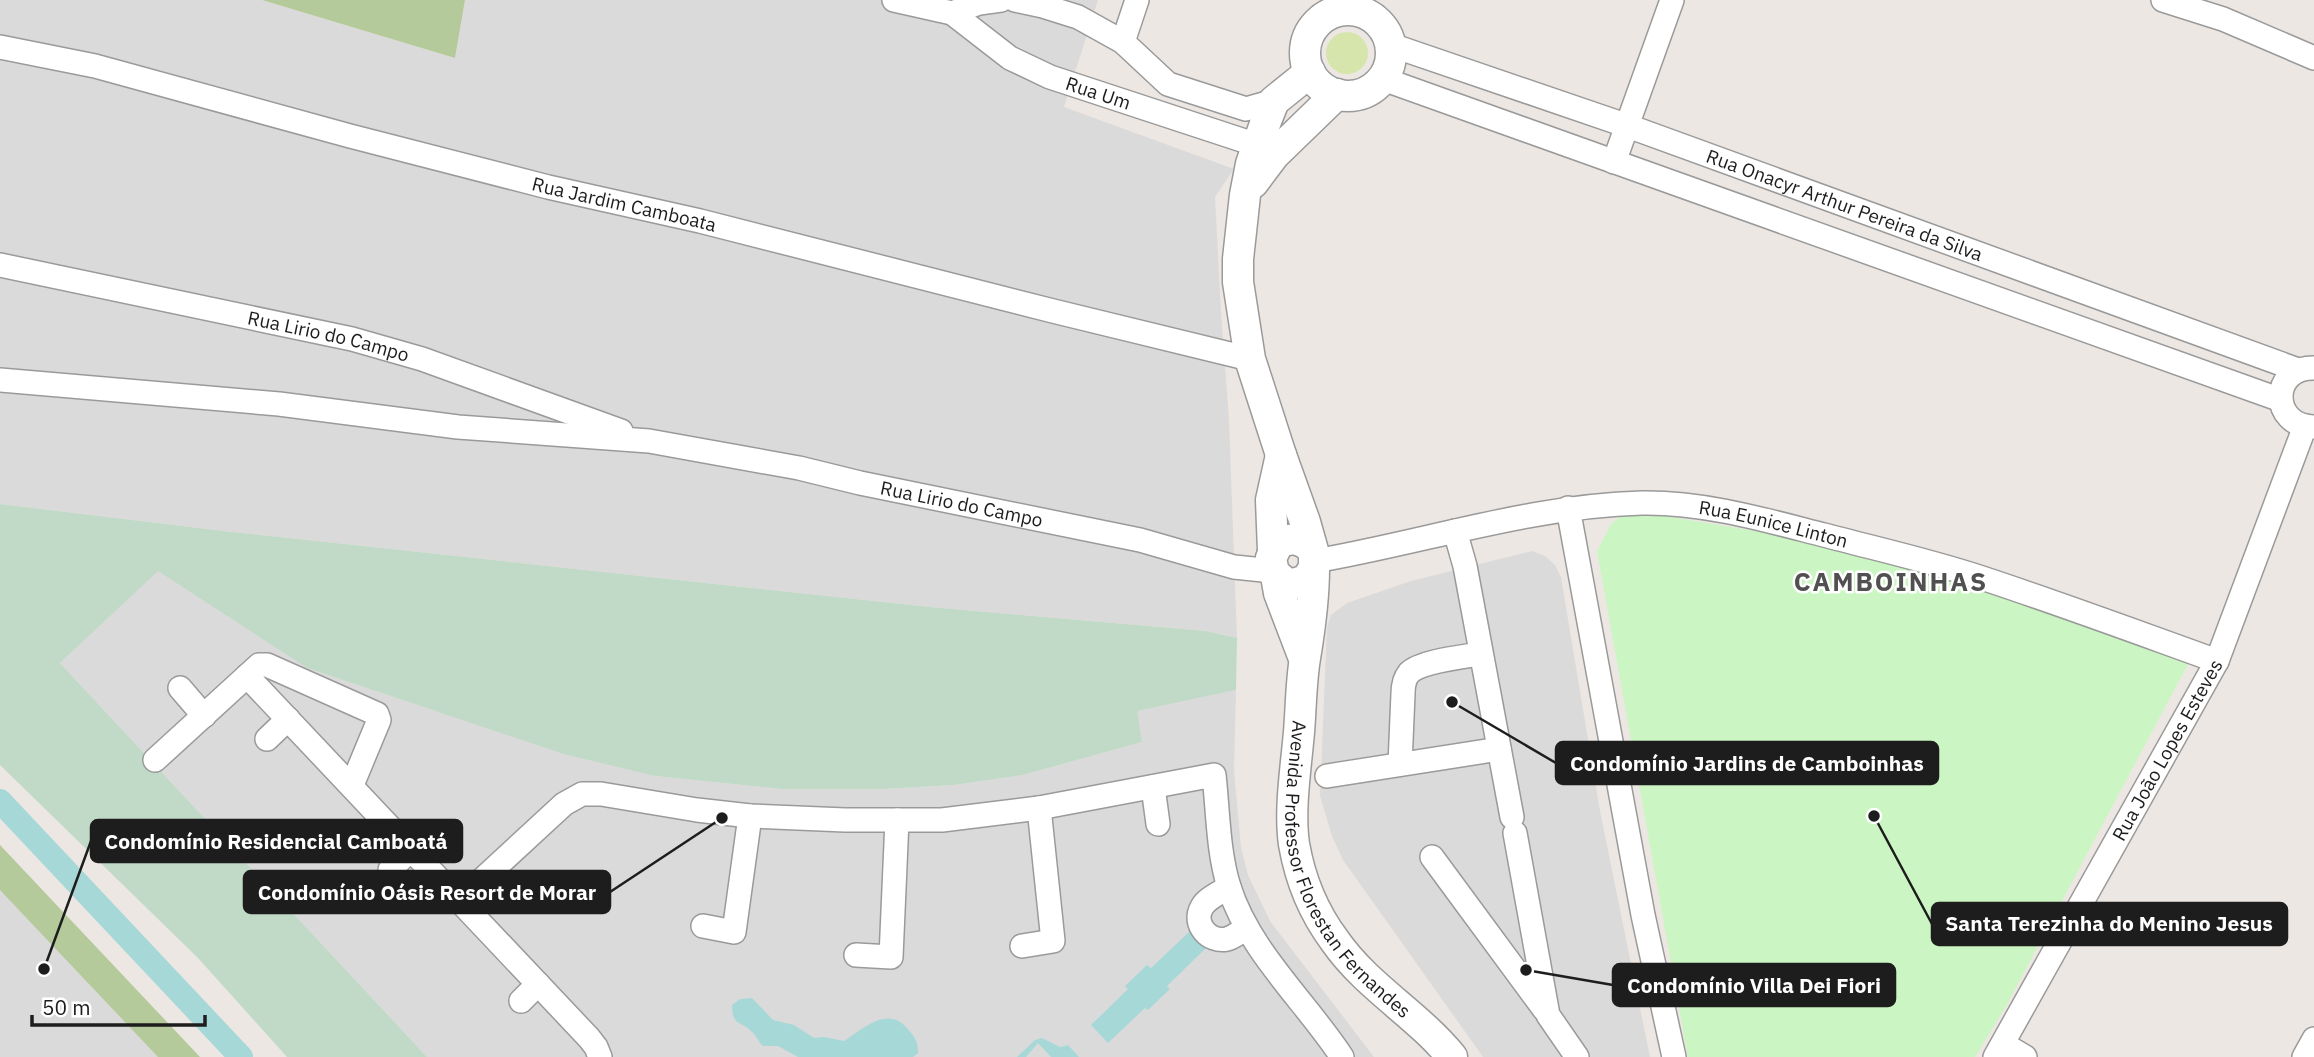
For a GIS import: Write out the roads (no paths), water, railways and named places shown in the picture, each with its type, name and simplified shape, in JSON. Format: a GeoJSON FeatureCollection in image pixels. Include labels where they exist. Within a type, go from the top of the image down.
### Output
{"type":"FeatureCollection","features":[{"type":"Feature","properties":{"kind":"street","name":"Rua Um"},"geometry":{"type":"LineString","coordinates":[[894,0],[952,13],[1010,58],[1027,67],[1257,145]]}},
{"type":"Feature","properties":{"kind":"street"},"geometry":{"type":"LineString","coordinates":[[952,13],[979,3],[1002,0]]}},
{"type":"Feature","properties":{"kind":"street"},"geometry":{"type":"LineString","coordinates":[[1015,0],[1077,17],[1123,42],[1168,84],[1245,109],[1274,101],[1310,72]]}},
{"type":"Feature","properties":{"kind":"street"},"geometry":{"type":"LineString","coordinates":[[1123,42],[1138,0]]}},
{"type":"Feature","properties":{"kind":"street"},"geometry":{"type":"LineString","coordinates":[[1614,162],[1672,0]]}},
{"type":"Feature","properties":{"kind":"street"},"geometry":{"type":"LineString","coordinates":[[2163,0],[2228,9],[2314,58]]}},
{"type":"Feature","properties":{"kind":"street"},"geometry":{"type":"LineString","coordinates":[[1336,6],[1370,16],[1380,24],[1391,45],[1391,57],[1382,79],[1362,94],[1337,94],[1321,86],[1310,72],[1306,59],[1310,34],[1336,6]]}},
{"type":"Feature","properties":{"kind":"street","name":"Rua Onacyr Arthur Pereira da Silva"},"geometry":{"type":"LineString","coordinates":[[1391,45],[1628,126],[2306,369]]}},
{"type":"Feature","properties":{"kind":"street","name":"Rua Jardim Camboata"},"geometry":{"type":"LineString","coordinates":[[0,47],[95,66],[509,177],[699,221],[1250,359]]}},
{"type":"Feature","properties":{"kind":"street","name":"Rua Onacyr Arthur Pereira da Silva"},"geometry":{"type":"LineString","coordinates":[[1382,79],[2281,400]]}},
{"type":"Feature","properties":{"kind":"street"},"geometry":{"type":"LineString","coordinates":[[1245,195],[1275,155],[1337,94]]}},
{"type":"Feature","properties":{"kind":"street","name":"Avenida Professor Florestan Fernandes"},"geometry":{"type":"LineString","coordinates":[[1274,101],[1257,145],[1245,195],[1238,282],[1250,359],[1305,522],[1313,559],[1315,596],[1304,660],[1294,843],[1304,881],[1318,916],[1356,968],[1412,1016],[1452,1057]]}},
{"type":"Feature","properties":{"kind":"street","name":"Rua Lirio do Campo"},"geometry":{"type":"LineString","coordinates":[[0,265],[352,339],[422,359],[649,441]]}},
{"type":"Feature","properties":{"kind":"street"},"geometry":{"type":"LineString","coordinates":[[2306,369],[2284,382],[2281,400],[2288,417],[2309,427]]}},
{"type":"Feature","properties":{"kind":"street","name":"Rua Lirio do Campo"},"geometry":{"type":"LineString","coordinates":[[0,380],[279,404],[458,427],[649,441],[799,468],[1140,540],[1234,567],[1274,566]]}},
{"type":"Feature","properties":{"kind":"street","name":"Rua João Lopes Esteves"},"geometry":{"type":"LineString","coordinates":[[1999,1051],[2217,661],[2309,427]]}},
{"type":"Feature","properties":{"kind":"street","name":"Avenida Professor Florestan Fernandes"},"geometry":{"type":"LineString","coordinates":[[1281,455],[1271,500],[1274,566],[1279,593],[1304,660]]}},
{"type":"Feature","properties":{"kind":"street","name":"Rua Eunice Linton"},"geometry":{"type":"LineString","coordinates":[[1313,559],[1394,546],[1568,508],[1644,503],[1679,505],[1755,518],[1980,578],[2217,661]]}},
{"type":"Feature","properties":{"kind":"street"},"geometry":{"type":"LineString","coordinates":[[1568,508],[1643,915],[1674,1057]]}},
{"type":"Feature","properties":{"kind":"street"},"geometry":{"type":"LineString","coordinates":[[1455,531],[1465,566],[1548,1015]]}},
{"type":"Feature","properties":{"kind":"street"},"geometry":{"type":"LineString","coordinates":[[1274,566],[1286,583],[1300,583],[1311,575],[1313,559]]}},
{"type":"Feature","properties":{"kind":"street"},"geometry":{"type":"LineString","coordinates":[[1400,764],[1404,683],[1409,674],[1418,666],[1480,654]]}},
{"type":"Feature","properties":{"kind":"street"},"geometry":{"type":"LineString","coordinates":[[155,760],[259,665],[267,665],[377,714],[379,720],[352,785]]}},
{"type":"Feature","properties":{"kind":"street"},"geometry":{"type":"LineString","coordinates":[[247,676],[412,848],[596,1047],[600,1057]]}},
{"type":"Feature","properties":{"kind":"street"},"geometry":{"type":"LineString","coordinates":[[180,688],[204,716]]}},
{"type":"Feature","properties":{"kind":"street"},"geometry":{"type":"LineString","coordinates":[[267,739],[288,719]]}},
{"type":"Feature","properties":{"kind":"street"},"geometry":{"type":"LineString","coordinates":[[1327,776],[1499,749]]}},
{"type":"Feature","properties":{"kind":"street"},"geometry":{"type":"LineString","coordinates":[[460,900],[564,804],[582,794],[601,794],[750,816],[942,820],[1039,808],[1214,775],[1221,849],[1229,887],[1247,928],[1331,1053]]}},
{"type":"Feature","properties":{"kind":"street"},"geometry":{"type":"LineString","coordinates":[[1153,787],[1158,824]]}},
{"type":"Feature","properties":{"kind":"street"},"geometry":{"type":"LineString","coordinates":[[1022,946],[1053,941],[1039,808]]}},
{"type":"Feature","properties":{"kind":"street"},"geometry":{"type":"LineString","coordinates":[[703,926],[734,932],[750,816]]}},
{"type":"Feature","properties":{"kind":"street"},"geometry":{"type":"LineString","coordinates":[[856,955],[891,957],[897,820]]}},
{"type":"Feature","properties":{"kind":"street"},"geometry":{"type":"LineString","coordinates":[[390,870],[412,848]]}},
{"type":"Feature","properties":{"kind":"street"},"geometry":{"type":"LineString","coordinates":[[1432,857],[1577,1057]]}},
{"type":"Feature","properties":{"kind":"street"},"geometry":{"type":"LineString","coordinates":[[1229,887],[1202,908],[1200,925],[1210,937],[1219,939],[1227,939],[1247,928]]}},
{"type":"Feature","properties":{"kind":"street"},"geometry":{"type":"LineString","coordinates":[[521,1001],[538,984]]}},
{"type":"Feature","properties":{"kind":"street"},"geometry":{"type":"LineString","coordinates":[[2304,1057],[2314,1039]]}},
{"type":"Feature","properties":{"kind":"street"},"geometry":{"type":"LineString","coordinates":[[1999,1051],[2025,1057]]}},
{"type":"Feature","properties":{"kind":"water"},"geometry":{"type":"Polygon","coordinates":[[[1190,931],[1206,948],[1167,986],[1170,989],[1108,1043],[1091,1025],[1128,989],[1125,986],[1147,965],[1151,968],[1190,931]]]}},
{"type":"Feature","properties":{"kind":"water"},"geometry":{"type":"Polygon","coordinates":[[[752,998],[773,1020],[794,1025],[814,1038],[844,1041],[875,1021],[900,1021],[917,1042],[918,1053],[913,1057],[798,1057],[778,1046],[763,1046],[748,1028],[735,1020],[732,1012],[732,1005],[740,999],[752,998]]]}},
{"type":"Feature","properties":{"kind":"water"},"geometry":{"type":"Polygon","coordinates":[[[1042,1038],[1060,1047],[1068,1045],[1079,1057],[1051,1057],[1038,1043],[1026,1057],[1017,1057],[1035,1040],[1042,1038]]]}},
{"type":"Feature","properties":{"kind":"waterway"},"geometry":{"type":"LineString","coordinates":[[0,801],[241,1057]]}},
{"type":"Feature","properties":{"kind":"place","name":"Condomínio Jardins de Camboinhas"},"geometry":{"type":"Point","coordinates":[1452,702]}},
{"type":"Feature","properties":{"kind":"place","name":"Santa Terezinha do Menino Jesus"},"geometry":{"type":"Point","coordinates":[1874,816]}},
{"type":"Feature","properties":{"kind":"place","name":"Condomínio Oásis Resort de Morar"},"geometry":{"type":"Point","coordinates":[722,818]}},
{"type":"Feature","properties":{"kind":"place","name":"Condomínio Residencial Camboatá"},"geometry":{"type":"Point","coordinates":[44,969]}},
{"type":"Feature","properties":{"kind":"place","name":"Condomínio Villa Dei Fiori"},"geometry":{"type":"Point","coordinates":[1526,970]}},
{"type":"Feature","properties":{"kind":"district","name":"CAMBOINHAS"},"geometry":{"type":"Point","coordinates":[1891,581]}}]}
